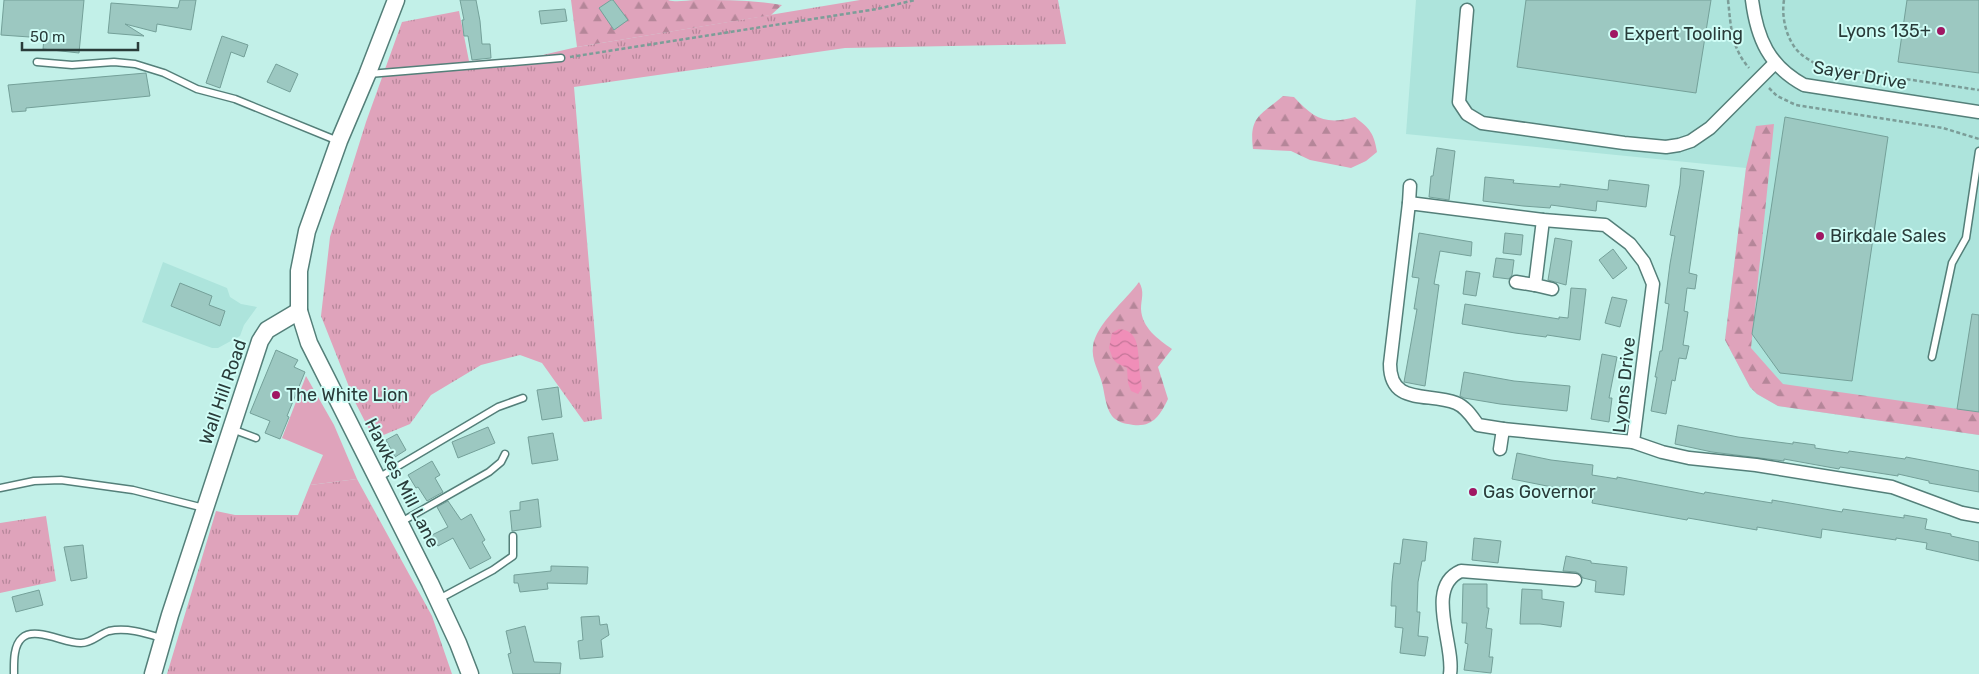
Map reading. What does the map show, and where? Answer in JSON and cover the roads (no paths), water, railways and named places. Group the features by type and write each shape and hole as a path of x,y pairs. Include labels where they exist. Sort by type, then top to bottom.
{"street":[{"path":"299,311 299,271 307,230 339,141 396,0"},
{"name":"Sayer Drive","path":"1752,0 1759,34 1775,63 1790,78 1812,87 1979,112"},
{"path":"1759,34 1762,0"},
{"path":"1466,10 1459,102 1467,114 1482,123 1624,143 1666,147 1679,146 1691,142 1710,128 1775,63"},
{"path":"1410,186 1390,364 1390,376 1396,388 1408,394 1456,403 1466,410 1478,425 1633,442"},
{"name":"Lyons Drive","path":"1409,203 1542,220 1605,225 1630,244 1644,262 1653,284 1640,372 1633,442 1662,452 1689,458 1756,465 1892,487 1962,512 1979,516"},
{"path":"1535,285 1542,220"},
{"path":"1516,282 1552,289"},
{"name":"Wall Hill Road","path":"154,674 205,508 260,341 267,330 299,311"},
{"name":"Hawkes Mill Lane","path":"299,311 309,343 438,600 470,674"},
{"path":"1500,449 1503,429"},
{"path":"1450,674 1450,651 1445,631 1443,599 1445,589 1455,574 1461,571 1575,580"}],"lane":[{"path":"367,74 561,58"},
{"path":"36,62 72,66 114,62 136,64 164,73 197,89 242,102 339,141"},
{"path":"1932,357 1952,263 1966,238 1979,151"},
{"path":"377,478 498,407 522,398"},
{"path":"231,428 256,438"},
{"path":"400,523 489,472 501,462 505,454"},
{"path":"0,488 34,481 60,480 133,490 205,508"},
{"path":"438,600 493,570 513,556 513,536"},
{"path":"14,674 15,649 21,638 29,634 44,635 81,643 90,641 108,631 123,630 135,631 164,639"}],"water":[{"path":"1119,329 1130,333 1136,341 1142,388 1138,394 1131,391 1128,383 1127,368 1113,359 1109,348 1112,333"}],"place":[{"name":"Lyons 135+","path":"1941,31"},
{"name":"Expert Tooling","path":"1614,34"},
{"name":"Birkdale Sales","path":"1820,236"},
{"name":"The White Lion","path":"276,395"},
{"name":"Gas Governor","path":"1473,492"}]}
